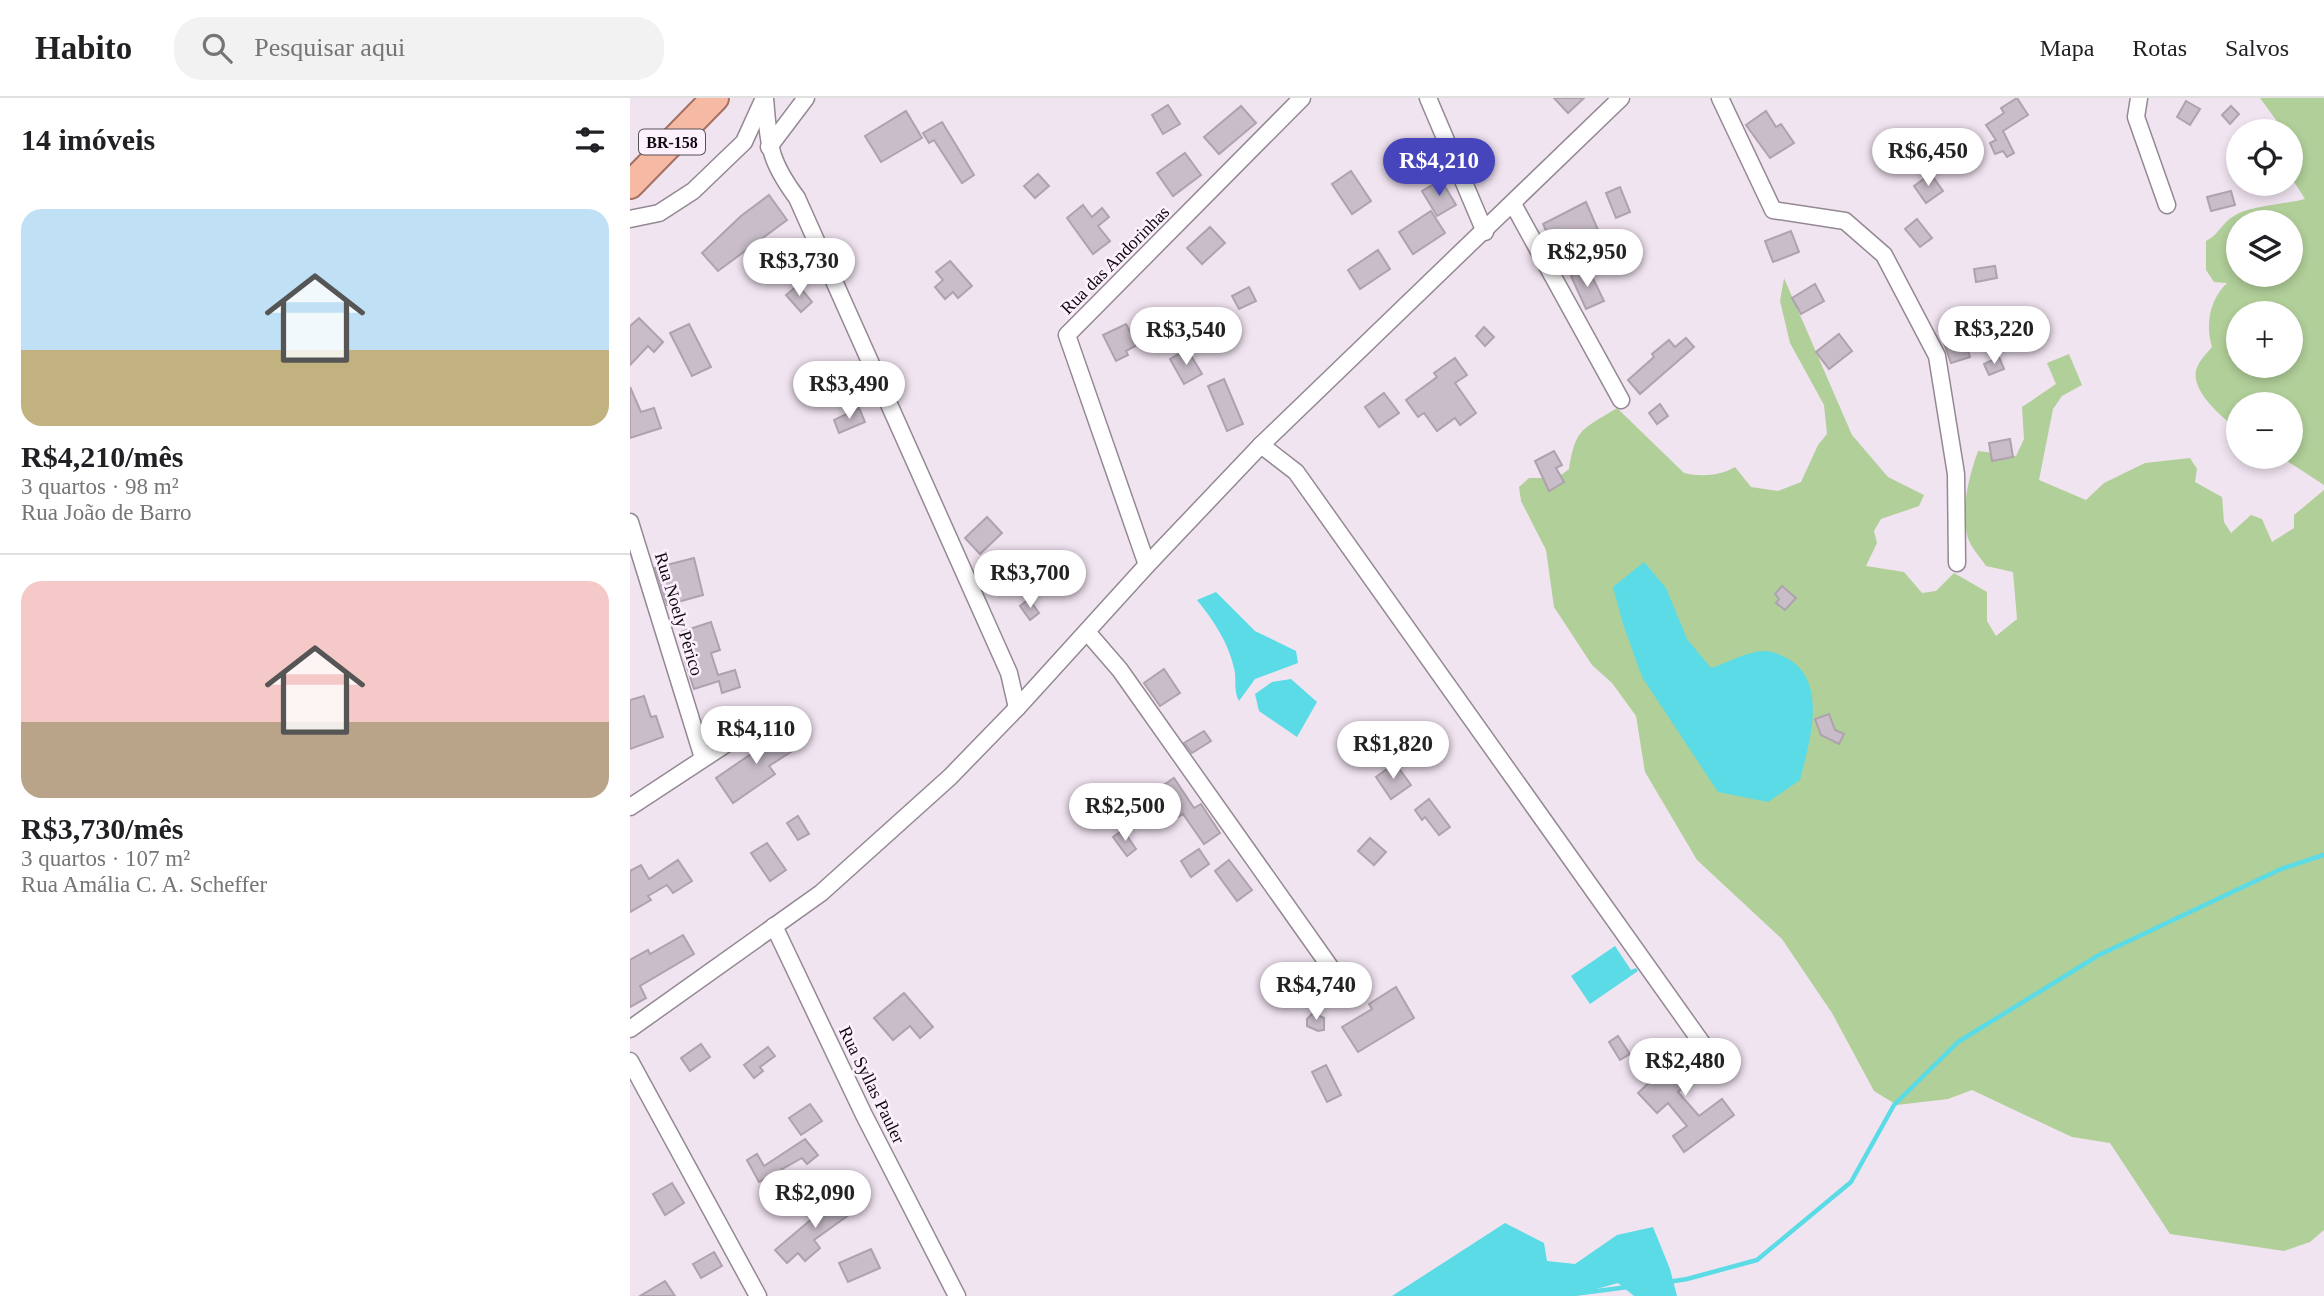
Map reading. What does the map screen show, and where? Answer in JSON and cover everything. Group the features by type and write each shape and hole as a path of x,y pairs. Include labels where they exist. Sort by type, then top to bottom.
{"highway":[{"name":"BR-158","path":"630,185 715,98"}],"street":[{"path":"765,98 769,147 779,174 803,210 1009,673 1017,708"},
{"path":"630,219 659,213 694,191 744,142 765,98"},
{"path":"769,147 806,98"},
{"name":"Rua das Andorinhas","path":"1147,565 1067,335 1302,98"},
{"path":"1428,98 1485,232"},
{"path":"630,1029 821,893 950,777 1088,633 1147,565 1261,445 1621,98"},
{"path":"1720,98 1773,211 1846,221 1884,255 1937,356 1956,474 1956,563"},
{"path":"2139,98 2136,117 2167,205"},
{"path":"1513,204 1621,400"},
{"path":"1261,445 1296,472 1709,1053"},
{"name":"Rua Noely Périco","path":"630,522 703,758"},
{"path":"1088,633 1120,670 1333,971"},
{"path":"630,807 755,725"},
{"name":"Rua Syllas Pauler","path":"774,926 864,1115 957,1296"},
{"path":"630,1061 758,1296"}],"green space":[{"path":"2260,98 2324,98 2324,485 2299,469 2303,469 2303,392 2226,392 2226,420 2203,396 2196,379 2198,365 2212,347 2210,312 2216,297 2226,284 2226,287 2303,287 2303,210 2251,210 2305,199 2303,119 2275,119"},
{"path":"2226,223 2226,283 2214,282 2206,270 2206,241"},
{"path":"1784,278 1852,435 1888,477 1924,495 1919,506 1881,519 1874,531 1877,543 1866,566 1904,572 1922,593 1936,591 1954,573 1987,592 1987,621 1996,636 2017,619 2013,572 1986,566 1970,543 1965,521 1968,484 1978,451 2016,456 2024,439 2022,407 2056,384 2047,363 2069,354 2082,385 2062,396 2053,409 2039,480 2086,500 2104,483 2145,463 2190,458 2197,469 2195,482 2222,497 2224,522 2231,533 2251,515 2262,519 2272,542 2294,528 2294,515 2324,490 2324,1230 2310,1242 2284,1251 2170,1234 2110,1143 2072,1137 1972,1090 1948,1099 1897,1105 1874,1091 1832,1013 1782,939 1697,860 1645,772 1636,716 1612,683 1592,665 1554,607 1546,550 1521,501 1519,487 1529,478 1557,478 1569,469 1582,431 1617,408 1684,473 1710,475 1735,467 1751,487 1778,491 1801,482 1818,445 1827,434 1824,405 1790,343 1780,301"}],"water":[{"path":"1644,562 1666,588 1687,639 1711,668 1750,653 1763,651 1779,654 1801,669 1812,698 1813,715 1808,749 1800,780 1768,802 1718,792 1642,677 1613,587"},
{"path":"1216,592 1255,631 1296,651 1298,663 1255,679 1239,701 1228,649 1215,624 1197,600"},
{"path":"1291,679 1317,702 1297,737 1259,711 1255,694 1272,682"},
{"path":"1615,946 1631,970 1636,968 1638,971 1590,1004 1571,976"},
{"path":"1505,1223 1544,1243 1547,1261 1575,1264 1617,1235 1653,1227 1670,1269 1677,1296 1634,1296 1618,1283 1571,1296 1392,1296"}],"building":[{"path":"1554,98 1584,98 1568,113"},
{"path":"2017,98 2028,115 2003,131 2014,153 2007,157 2003,151 1995,154 1990,143 1996,140 1986,125 2004,113 2001,108"},
{"path":"2186,101 2200,109 2190,125 2177,117"},
{"path":"1168,105 1180,124 1163,134 1152,115"},
{"path":"1241,106 1256,123 1219,154 1204,137"},
{"path":"2231,106 2239,114 2234,119 2226,120 2222,115"},
{"path":"906,111 922,138 881,162 865,136"},
{"path":"1766,111 1776,127 1781,124 1794,143 1770,158 1746,125"},
{"path":"942,122 974,175 962,183 934,140 929,143 923,133"},
{"path":"1185,153 1201,175 1173,196 1157,173"},
{"path":"1351,171 1371,201 1352,214 1332,184"},
{"path":"1038,174 1049,186 1035,198 1024,186"},
{"path":"1931,174 1943,191 1926,203 1914,186"},
{"path":"1441,180 1456,205 1437,216 1422,191"},
{"path":"1620,187 1630,212 1616,218 1606,193"},
{"path":"2226,192 2226,196 2232,196 2235,205 2211,211 2207,197"},
{"path":"769,195 787,220 718,271 702,253 741,216"},
{"path":"1586,202 1598,230 1556,252 1543,224"},
{"path":"1083,205 1092,217 1102,208 1109,217 1098,226 1110,241 1093,254 1067,218"},
{"path":"1431,211 1445,233 1413,254 1399,232"},
{"path":"1917,219 1932,238 1920,247 1905,229"},
{"path":"1210,227 1225,243 1202,264 1187,248"},
{"path":"1791,231 1799,252 1773,262 1765,241"},
{"path":"798,239 806,253 773,270 765,256"},
{"path":"1378,250 1390,269 1360,289 1348,270"},
{"path":"950,261 972,286 958,298 953,292 945,299 935,287 943,280 936,272"},
{"path":"1995,266 1997,278 1976,282 1974,269"},
{"path":"1588,268 1604,301 1586,309 1571,276"},
{"path":"1815,284 1824,301 1801,314 1792,298"},
{"path":"798,285 812,302 801,312 786,295"},
{"path":"1249,287 1256,301 1239,309 1232,296"},
{"path":"639,318 663,342 654,352 648,346 630,365 630,326"},
{"path":"689,324 711,367 692,376 670,333"},
{"path":"1126,324 1137,345 1126,351 1128,355 1116,361 1103,335"},
{"path":"1484,327 1494,337 1485,346 1476,336"},
{"path":"1839,334 1852,351 1829,369 1816,352"},
{"path":"1963,336 1970,357 1951,363 1944,343"},
{"path":"1686,338 1694,347 1640,394 1628,380 1669,340 1675,347"},
{"path":"1187,349 1202,374 1184,384 1170,359"},
{"path":"1999,357 2004,369 1989,375 1984,364"},
{"path":"1455,358 1467,375 1455,383 1476,413 1460,425 1455,418 1437,431 1424,413 1418,417 1406,400 1437,377 1434,373"},
{"path":"1224,379 1243,424 1227,431 1208,386"},
{"path":"630,387 641,412 654,408 661,428 630,438"},
{"path":"1384,393 1399,413 1379,427 1365,407"},
{"path":"1660,404 1668,416 1657,424 1649,413"},
{"path":"859,408 865,422 839,433 834,420"},
{"path":"2010,439 2013,457 1992,461 1989,443"},
{"path":"1554,451 1562,465 1556,468 1564,482 1549,491 1535,461"},
{"path":"987,517 1002,533 980,554 965,538"},
{"path":"694,558 703,595 667,605 655,568"},
{"path":"1782,586 1796,598 1785,610 1776,603 1779,599 1775,594"},
{"path":"1029,599 1039,613 1030,620 1020,606"},
{"path":"711,622 720,650 711,653 718,675 735,670 740,687 722,693 719,681 694,689 685,661 690,660 681,632"},
{"path":"1164,669 1180,693 1160,706 1144,683"},
{"path":"644,696 651,717 656,716 663,737 630,749 630,700"},
{"path":"1829,714 1835,730 1844,734 1839,744 1821,735 1815,719"},
{"path":"783,727 797,748 769,766 775,774 733,803 716,778 770,741 768,737"},
{"path":"1204,731 1211,741 1192,753 1184,743"},
{"path":"1395,763 1411,785 1391,799 1376,777"},
{"path":"1174,778 1194,808 1201,804 1220,833 1204,844 1183,814 1175,819 1155,791"},
{"path":"1429,799 1450,827 1439,835 1425,817 1422,820 1415,810"},
{"path":"798,816 809,834 798,840 787,823"},
{"path":"1123,830 1136,849 1127,856 1113,837"},
{"path":"1370,838 1386,852 1374,865 1358,851"},
{"path":"767,843 786,870 770,881 751,853"},
{"path":"1199,849 1209,864 1191,877 1181,861"},
{"path":"678,860 692,881 673,893 667,885 648,896 651,900 630,912 630,871 641,865 649,879"},
{"path":"1229,860 1252,890 1237,901 1215,871"},
{"path":"683,935 694,954 640,986 646,998 630,1007 630,960 648,950 650,954"},
{"path":"1396,987 1414,1018 1358,1052 1342,1027 1372,1009 1369,1004"},
{"path":"904,993 933,1027 920,1038 910,1026 893,1040 874,1018"},
{"path":"1313,1013 1324,1018 1324,1030 1318,1031 1307,1026 1307,1019"},
{"path":"1618,1036 1630,1054 1620,1060 1609,1042"},
{"path":"701,1044 710,1057 690,1071 681,1058"},
{"path":"1690,1044 1701,1060 1714,1070 1701,1082 1695,1076 1678,1092 1699,1116 1722,1099 1734,1115 1684,1152 1673,1136 1687,1126 1668,1103 1657,1113 1638,1093"},
{"path":"768,1047 775,1056 760,1067 763,1071 754,1078 744,1065"},
{"path":"1326,1065 1341,1095 1327,1102 1312,1072"},
{"path":"810,1104 822,1121 801,1135 789,1118"},
{"path":"805,1139 818,1155 807,1164 802,1158 759,1182 747,1160 757,1154 764,1166"},
{"path":"672,1183 684,1203 665,1215 653,1194"},
{"path":"841,1194 853,1212 814,1240 820,1248 805,1261 798,1253 787,1263 775,1250 814,1217 812,1214"},
{"path":"871,1249 880,1268 848,1282 839,1263"},
{"path":"714,1252 722,1266 701,1278 693,1264"},
{"path":"665,1281 675,1296 640,1296"}],"waterway":[{"path":"1668,1282 1757,1260 1851,1182 1894,1105 1958,1042 2099,955 2281,869 2324,855"},
{"path":"1574,1294 1628,1287"}]}
